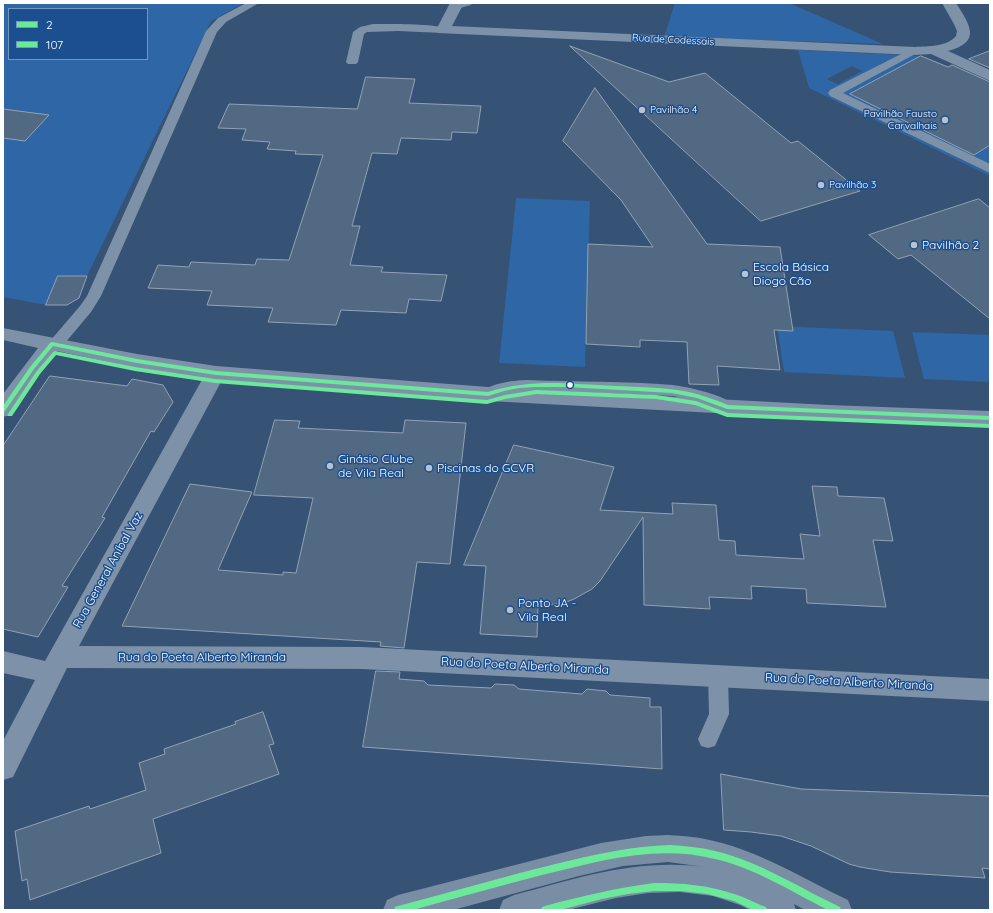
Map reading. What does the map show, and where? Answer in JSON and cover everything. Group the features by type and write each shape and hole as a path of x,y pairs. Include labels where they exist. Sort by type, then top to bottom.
{"main road":[{"path":"398,910 612,854 654,848 695,851 733,861 767,875 837,910"},
{"path":"514,910 628,881 660,877 701,879 724,884 748,893 781,910"}],"street":[{"name":"Rua de Codessais","path":"443,30 913,51 933,50 956,44 961,41 964,34 963,28 949,3"},
{"path":"443,30 460,4"},
{"path":"933,50 990,76"},
{"path":"3,334 137,361 216,372 488,394 727,407 990,418"},
{"path":"3,410 35,363 53,345"},
{"name":"Rua General Aníbal Vaz","path":"3,768 56,665 216,372"},
{"name":"Rua do Poeta Alberto Miranda","path":"3,662 56,665 362,658 990,690"}],"lane":[{"path":"53,345 86,309 94,296 212,31 228,16 254,3"},
{"path":"352,62 359,32 364,28 379,27 443,30"},
{"path":"913,51 834,94 990,169"},
{"path":"708,739 716,724 719,714 718,675"}],"shaded area":[{"path":"3,3 244,3 211,21 87,276 79,298 67,305 46,305 3,297"},
{"path":"675,3 789,3 883,44 664,37"},
{"path":"798,50 922,56 990,85 990,176 809,88","holes":["852,66 862,71 838,84 827,79"]},
{"path":"516,198 590,201 585,367 499,363"},
{"path":"777,326 893,331 905,378 784,372"},
{"path":"912,332 990,335 990,382 924,379"}],"building":[{"path":"570,46 669,82 705,73 791,143 798,141 860,191 761,221"},
{"path":"990,51 990,68 969,59"},
{"name":"Pavilhão Fausto Carvalhais","path":"921,56 948,67 952,65 990,82 990,145 974,155 850,94"},
{"path":"366,77 415,79 409,103 481,106 477,133 452,132 451,140 401,138 397,154 372,153 352,226 360,226 350,265 383,267 381,272 447,275 441,301 409,299 406,313 341,310 336,325 268,322 273,308 207,305 212,291 148,288 158,265 189,267 191,262 255,265 257,259 289,260 323,155 295,154 296,151 267,149 270,142 242,140 246,129 218,128 229,104 357,109"},
{"path":"595,88 707,244 780,247 793,331 774,330 780,370 717,366 719,385 689,384 687,342 640,340 640,347 586,344 588,244 653,247 621,200 563,141"},
{"path":"3,109 49,115 25,141 3,138"},
{"name":"Pavilhão 2","path":"979,199 990,208 990,319 911,255 898,259 869,235"},
{"path":"58,276 87,276 79,298 67,305 46,305"},
{"path":"50,376 127,386 132,379 163,385 173,402 154,432 151,431 102,517 105,518 62,586 68,587 38,637 3,629 3,446"},
{"path":"275,420 300,421 298,428 403,433 405,420 466,423 450,564 417,562 404,648 380,646 381,642 122,626 190,484 252,492 218,570 283,575 283,572 296,573 313,498 254,495"},
{"path":"514,445 614,467 600,510 673,514 672,503 716,505 719,540 735,541 736,555 804,559 800,534 820,536 812,486 837,487 838,496 884,498 893,541 873,540 886,607 807,603 806,589 751,586 752,599 709,597 710,609 644,605 643,517 600,581 592,589 564,603 538,606 537,637 480,634 486,566 464,565"},
{"path":"376,671 400,672 399,679 424,681 428,685 491,688 495,684 514,685 519,689 582,694 587,689 606,691 610,695 650,698 650,707 661,707 662,769 363,747"},
{"path":"263,712 274,744 269,745 279,774 153,819 161,853 30,900 27,879 22,881 15,831 89,806 90,809 146,790 139,763 165,754 164,749 236,724 235,722"},
{"path":"721,774 801,789 990,796 990,869 982,868 985,878 890,872 849,864 811,846 781,836 724,830"}],"transit line":[{"name":"2","path":"3,410 32,368 52,344 137,361 216,373 488,394 519,386 551,384 658,390 698,396 727,407 990,418"},
{"name":"107","path":"10,415 38,373 55,353 135,369 215,381 487,402 505,397 536,392 656,397 696,403 727,415 990,426"},
{"name":"2","path":"398,910 577,862 623,852 670,849 693,850 732,860 763,873 837,910"},
{"name":"107","path":"545,910 628,890 654,887 680,887 707,890 734,898 763,910"}],"place":[{"name":"Pavilhão 4","path":"642,110"},
{"name":"Pavilhão Fausto Carvalhais","path":"945,120"},
{"name":"Pavilhão 3","path":"821,185"},
{"name":"Pavilhão 2","path":"914,245"},
{"name":"Escola Básica Diogo Cão","path":"745,274"},
{"name":"Ginásio Clube de Vila Real","path":"330,466"},
{"name":"Piscinas do GCVR","path":"429,468"},
{"name":"Ponto JA - Vila Real","path":"510,610"}]}
